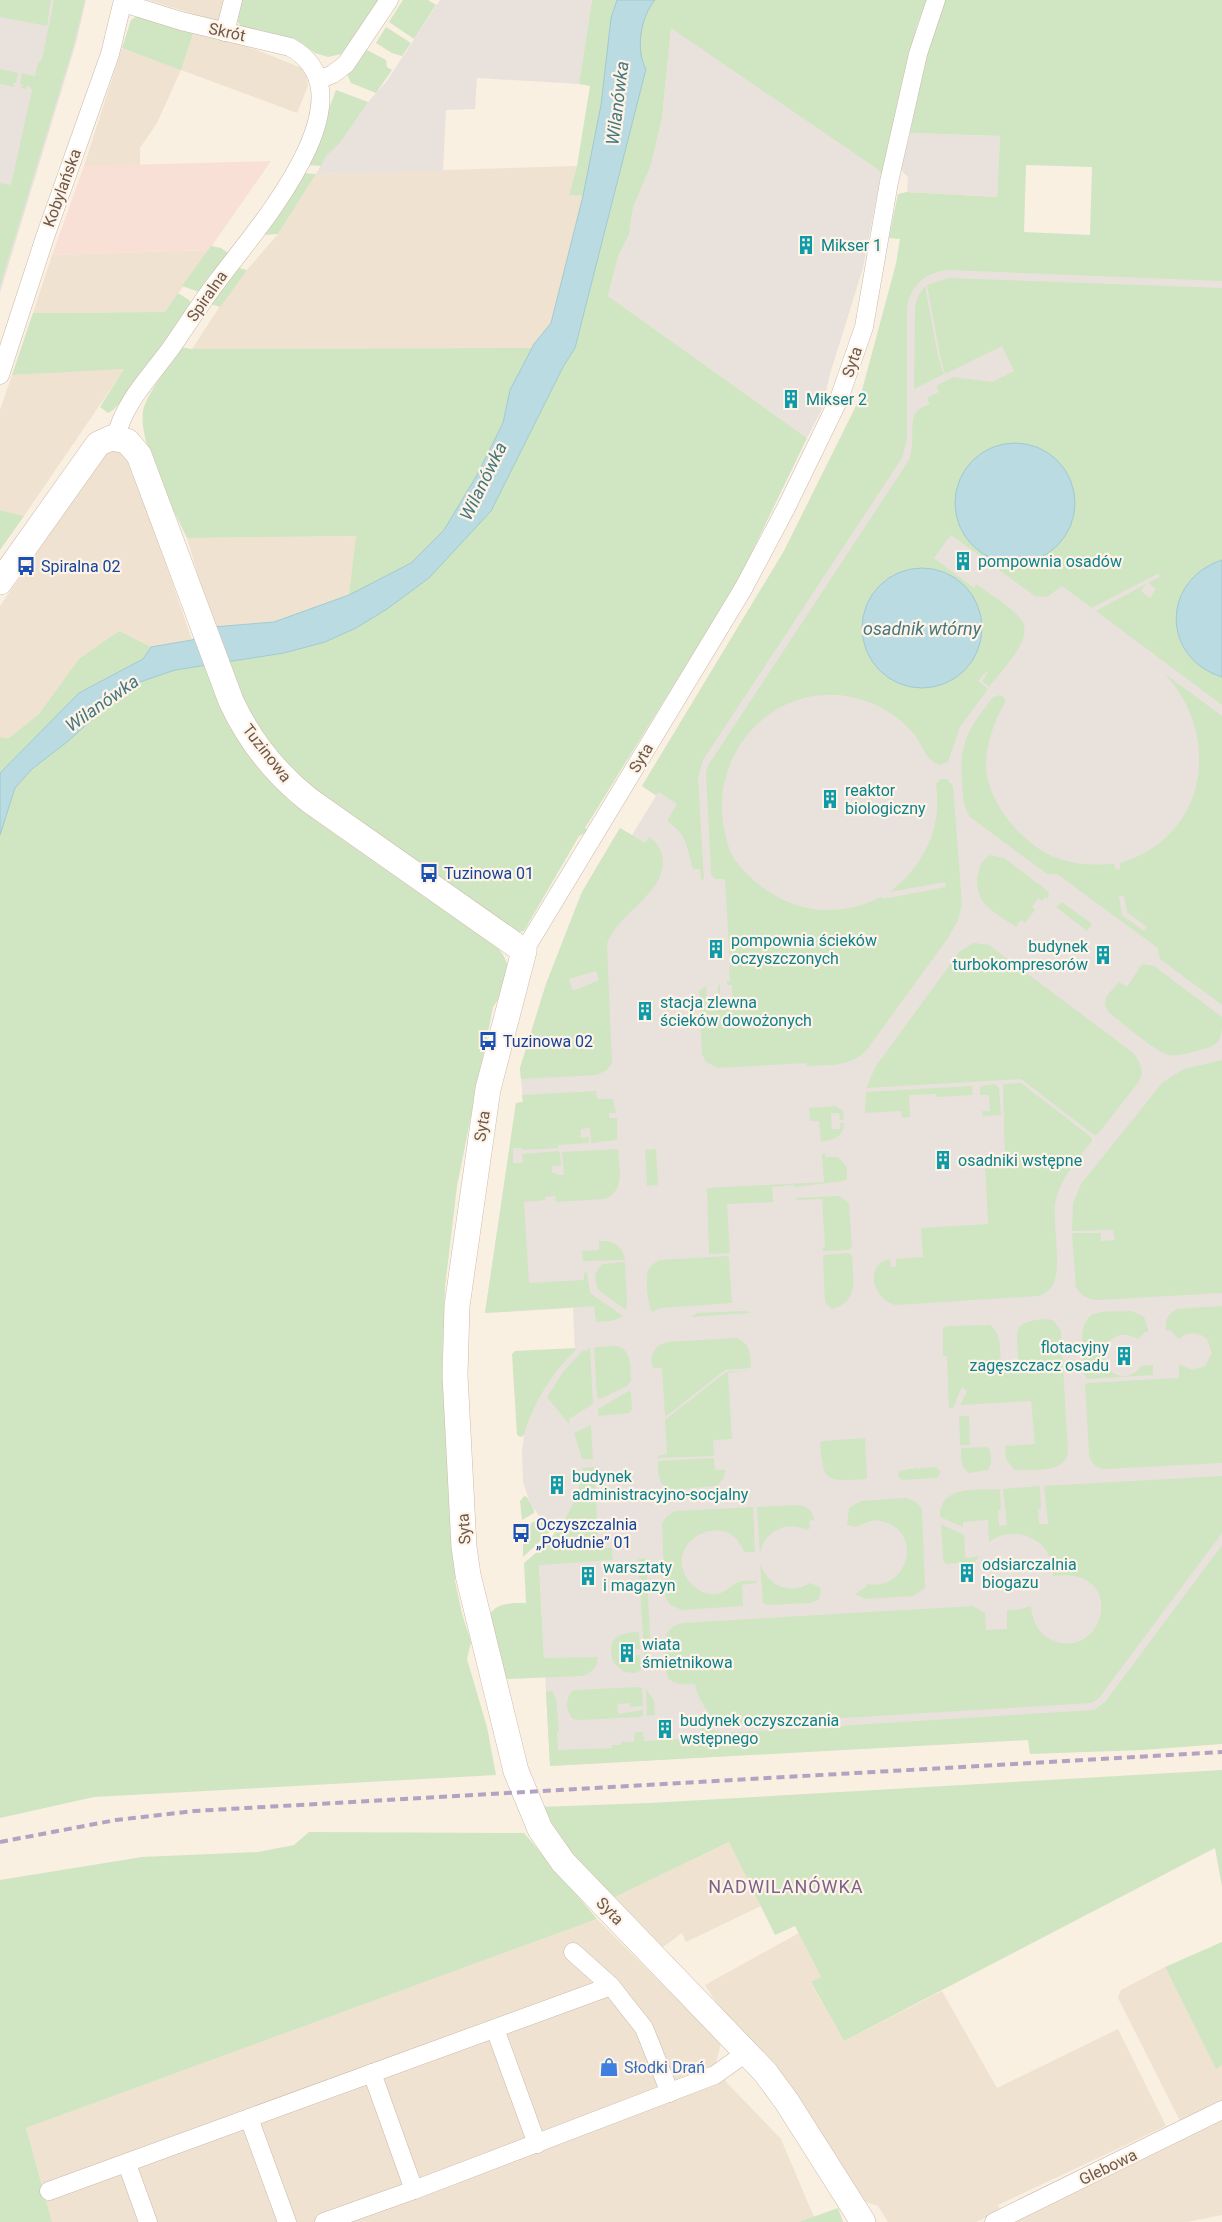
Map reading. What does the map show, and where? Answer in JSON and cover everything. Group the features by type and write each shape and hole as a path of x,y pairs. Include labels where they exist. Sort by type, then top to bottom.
{"street":[{"path":"224,32 233,0"},
{"path":"318,80 333,74 346,64 389,0"},
{"name":"Syta","path":"863,2222 787,2102 747,2052 563,1862 540,1829 516,1771 468,1576 464,1547 455,1375 457,1306 488,1089 524,951 743,589 786,508 839,398 864,327 889,182 918,54 936,0"},
{"name":"Skrót","path":"123,2 181,22 290,46 310,63 318,80"},
{"name":"Kobylańska","path":"0,375 45,237 110,54 123,2"},
{"name":"Spiralna","path":"116,437 121,417 132,400 170,350 202,301 274,205 299,167 315,128 320,100 318,80"},
{"path":"0,582 93,449 104,440 116,437"},
{"name":"Tuzinowa","path":"116,437 127,441 139,455 231,701 246,730 267,759 299,791 524,951"},
{"path":"573,1952 611,1986 644,2028 670,2093"},
{"path":"50,2191 611,1986"},
{"path":"495,2029 537,2144"},
{"path":"324,2222 537,2144 715,2075 747,2052"},
{"path":"372,2073 414,2190"},
{"name":"Glebowa","path":"994,2222 1222,2110"},
{"path":"249,2118 287,2222"},
{"path":"127,2164 148,2222"}],"shaded area":[{"path":"0,0 86,0 76,43 0,293"},
{"path":"148,0 224,0 219,22"},
{"path":"440,0 592,0 579,84 477,78 475,109 446,110 443,171 316,174 327,155 340,143 368,102 386,82"},
{"path":"671,27 877,169 881,174 863,268 830,374 822,409 807,438 608,296 618,257 629,235 633,208 651,165 662,118"},
{"path":"194,31 249,47 302,68 307,77 308,86 297,113 181,70 157,123 140,148 140,166 84,166 122,48 181,69"},
{"path":"910,133 1000,136 997,197 907,192 908,177 901,170"},
{"path":"271,161 209,250 52,255 84,166"},
{"path":"577,166 569,195 583,196 573,240 551,323 532,348 192,349 233,286 278,234 316,174"},
{"path":"209,250 165,312 33,313 52,255"},
{"path":"896,264 1222,276 1222,1554 1143,1733 550,1766 539,1564 613,1560 612,1548 599,1549 582,1468 578,1494 566,1519 555,1533 541,1519 530,1503 523,1482 522,1452 524,1435 533,1409 558,1368 575,1351 573,1308 485,1313 516,1103 523,1102 520,1068 546,984 582,892 620,828 632,835 656,796 642,786 784,551 860,398"},
{"path":"125,368 24,516 0,510 0,410 12,375"},
{"path":"114,450 124,452 130,460 192,640 151,647 118,631 54,695 39,714 9,738 0,737 0,606 104,454"},
{"path":"357,536 349,595 274,622 213,627 187,538"},
{"path":"729,1842 761,1906 686,1942 682,1933 663,1947 615,1897"},
{"path":"597,1919 721,2043 716,2063 727,2083 781,2139 814,2217 799,2222 52,2222 26,2128"},
{"path":"799,1933 821,1977 811,1983 844,2041 942,1991 997,2088 1118,2029 1166,2126 998,2205 1000,2211 976,2222 888,2222 878,2206 863,2201 829,2145 780,2073 719,2007 705,1985"},
{"path":"1165,1967 1216,2068 1222,2065 1222,2102 1181,2123 1118,1998 1121,1990"},
{"path":"1222,2116 1222,2215 1187,2222 1004,2222"}],"green space":[{"path":"0,0 51,0 47,26 0,17"},
{"path":"54,0 85,0 74,44 0,286 0,183 11,185 32,90 29,86 26,89 19,87 23,85 20,84 22,73 35,76 38,63 42,59"},
{"path":"239,0 382,0 341,54 328,57 315,53 291,39 241,26 236,20"},
{"path":"403,0 428,0 436,5 414,39 389,22"},
{"path":"592,0 634,0 602,101 605,179 583,196 569,195 577,166 590,86 579,84"},
{"path":"642,0 927,0 917,25 884,171 881,174 877,169 671,28 662,118 651,165 633,208 629,235 618,257 608,296 807,438 737,583 585,828 589,831 579,836 524,931 514,933 314,792 261,741 224,662 284,653 325,642 356,628 387,609 429,578 575,348 610,211"},
{"path":"945,0 1222,0 1222,281 949,270 934,273 917,285 912,292 907,307 907,439 902,458 703,760 698,777 704,879 701,880 700,869 693,869 682,836 667,821 677,804 659,792 656,795 642,786 784,551 860,398 896,264 900,239 889,238 898,194 907,192 997,197 1000,136 910,133 928,45","holes":["1026,165 1092,167 1090,235 1024,232"]},
{"path":"137,16 194,31 181,70 122,48 131,20"},
{"path":"386,27 411,43 402,56 392,53 376,43"},
{"path":"365,49 386,60 387,67 392,70 376,93 351,83 347,74"},
{"path":"0,69 18,73 16,83 13,83 15,87 0,84"},
{"path":"336,90 368,102 340,143 327,155 321,166 308,165"},
{"path":"304,173 316,174 278,234 264,235"},
{"path":"211,246 221,248 228,253 227,257 199,292 182,286"},
{"path":"236,267 247,270 220,307 211,304"},
{"path":"948,278 1222,288 1222,705 1096,611 1146,584 1141,591 1150,598 1156,589 1148,583 1160,577 1159,573 1092,608 1062,586 1047,597 1035,596 951,535 934,558 974,588 976,584 1007,606 1022,621 1024,628 1020,646 989,687 982,681 988,673 986,672 978,681 988,689 960,727 948,762 939,765 931,760 914,734 907,727 891,714 874,704 846,696 819,695 795,701 772,712 753,728 738,748 728,770 722,795 726,839 732,855 749,876 770,892 786,901 810,908 834,910 858,906 881,897 883,899 946,887 945,882 890,892 913,870 922,857 933,831 936,816 936,784 941,779 947,779 953,786 962,904 958,920 948,938 866,1051 860,1056 846,1063 831,1065 807,1066 806,1063 718,1068 706,1062 702,1054 699,991 706,986 707,1001 718,1001 718,985 720,985 720,999 732,998 732,985 727,985 727,981 730,981 730,966 725,879 715,879 711,874 706,772 709,764 909,460 912,447 914,416 918,410 930,404 927,398 939,392 936,386 953,377 993,382 1014,371 1002,346 945,374 927,285"},
{"path":"925,286 938,356 944,374 914,389 915,307 918,296"},
{"path":"178,293 192,304 138,382 130,388 117,406 108,413 100,407 124,369 12,375 33,313 165,312"},
{"path":"180,347 192,349 532,348 510,390 503,423 477,475 444,530 411,563 349,595 356,536 187,538 149,452 144,433 143,417 145,404"},
{"path":"0,510 24,516 0,550"},
{"path":"119,631 151,647 143,659 79,693 0,773 0,737 9,738 39,714 79,659"},
{"path":"204,665 231,729 258,767 275,785 313,819 498,948 507,964 508,978 506,985 493,1007 457,1186 445,1287 442,1372 458,1554 455,1581 462,1614 471,1642 467,1659 487,1727 496,1775 94,1797 0,1818 0,835 15,788 32,769 67,742 114,700 137,683 175,670"},
{"path":"1165,674 1222,716 1222,1005 1160,959 1158,948 1057,874 1047,874 970,817 963,797 961,769 967,737 977,718 993,697 1000,695 1005,699 1005,703 991,733 986,765 988,779 1000,808 1020,833 1044,852 1071,862 1114,864 1116,870 1120,869 1120,863 1150,850 1172,831 1188,808 1197,782 1199,754 1194,726 1183,699","holes":["1119,896 1124,896 1127,912 1147,927 1144,931 1122,915"]},
{"path":"620,828 645,843 649,837 659,848 663,866 659,878 643,900 621,921 607,944 612,1063 607,1070 597,1075 521,1079 520,1068 546,984 582,892","holes":["596,971 599,980 573,991 569,979"]},
{"path":"990,855 1004,858 1049,892 1048,899 1045,897 1042,901 1038,898 1032,907 1035,910 1025,923 1021,920 1016,927 988,907 981,898 977,878 981,864"},
{"path":"1062,902 1092,924 1087,931 1056,907"},
{"path":"974,943 989,945 1132,1052 1137,1059 1141,1069 1140,1080 1098,1134 1094,1135 1021,1079 866,1088 876,1066 960,951"},
{"path":"1142,964 1154,966 1222,1017 1222,1031 1217,1043 1213,1046 1185,1054 1169,1055 1147,1043 1108,1012 1105,1005 1106,997 1119,982 1127,987"},
{"path":"1222,1060 1222,1293 1090,1299 1080,1293 1076,1287 1072,1233 1101,1233 1101,1241 1115,1240 1113,1230 1072,1231 1073,1203 1081,1184 1163,1082 1184,1069"},
{"path":"1021,1083 1091,1137 1092,1141 1066,1175 1056,1199 1057,1270 1054,1282 1048,1291 1038,1296 896,1305 888,1302 877,1290 874,1282 876,1268 882,1262 890,1259 891,1267 896,1267 896,1259 923,1257 921,1228 988,1224 985,1162 1005,1161 1003,1086 1005,1084"},
{"path":"995,1084 999,1088 1001,1115 983,1116 982,1111 990,1111 989,1095 980,1095 980,1086"},
{"path":"972,1086 973,1095 936,1097 936,1094 909,1095 910,1117 902,1118 901,1111 865,1113 866,1092"},
{"path":"596,1091 597,1099 613,1099 616,1113 609,1113 609,1118 617,1118 617,1140 591,1143 590,1128 581,1129 581,1138 589,1137 589,1143 558,1145 558,1148 522,1150 522,1148 513,1148 513,1163 523,1163 522,1154 558,1151 560,1152 561,1166 552,1166 552,1173 564,1175 562,1152 618,1149 619,1184 612,1195 605,1199 556,1202 555,1196 545,1197 545,1200 524,1202 529,1283 584,1280 584,1273 587,1272 590,1293 623,1316 612,1321 596,1322 594,1306 485,1313 516,1103 523,1102 522,1095"},
{"path":"835,1106 843,1111 844,1119 840,1120 839,1113 831,1113 832,1129 840,1129 840,1123 844,1123 844,1128 840,1135 834,1139 821,1141 819,1121 810,1121 809,1108"},
{"path":"656,1149 658,1185 647,1186 645,1150"},
{"path":"825,1153 825,1157 838,1157 847,1167 847,1179 844,1181 795,1187 794,1185 772,1187 773,1202 727,1204 730,1253 709,1254 707,1188 824,1182 822,1154"},
{"path":"839,1196 849,1203 852,1247 849,1250 824,1251 822,1249 825,1247 822,1199 796,1200 795,1198"},
{"path":"599,1241 609,1241 616,1244 620,1247 625,1260 583,1261 582,1251 599,1250"},
{"path":"849,1253 852,1256 853,1272 851,1295 841,1305 832,1309 825,1302 823,1258 824,1255"},
{"path":"728,1256 732,1303 660,1308 652,1312 648,1298 647,1280 648,1271 653,1264 660,1260"},
{"path":"625,1262 626,1310 597,1289 595,1274 602,1264"},
{"path":"1222,1306 1222,1463 1105,1469 1097,1466 1091,1460 1089,1454 1085,1385 1087,1383 1179,1378 1179,1364 1192,1370 1205,1366 1212,1353 1207,1339 1193,1333 1179,1339 1170,1330 1166,1331 1166,1321 1171,1313 1177,1309"},
{"path":"745,1311 751,1313 691,1317 697,1313"},
{"path":"1132,1311 1144,1317 1149,1332 1145,1332 1138,1339 1128,1335 1119,1335 1111,1340 1104,1349 1105,1365 1113,1373 1128,1376 1137,1371 1141,1366 1153,1365 1153,1375 1087,1379 1082,1350 1085,1323 1090,1316 1097,1313"},
{"path":"1048,1319 1054,1321 1061,1331 1068,1453 1060,1465 1053,1468 1014,1470 1006,1459 1005,1446 1035,1444 1031,1401 960,1405 967,1391 962,1387 953,1408 949,1408 947,1356 943,1356 943,1328 947,1326 990,1325 997,1333 1001,1365 1018,1364 1018,1330 1026,1322"},
{"path":"737,1338 742,1340 747,1347 750,1354 751,1368 725,1370 665,1417 662,1368 654,1368 651,1362 657,1347 668,1342"},
{"path":"618,1346 623,1349 628,1357 631,1381 627,1386 600,1399 597,1397 594,1349 596,1347"},
{"path":"575,1348 575,1351 551,1379 538,1400 524,1435 521,1437 517,1435 512,1354 515,1351"},
{"path":"590,1348 593,1404 569,1419 569,1424 547,1397 563,1372 582,1351 588,1350"},
{"path":"751,1370 728,1373 732,1439 713,1440 714,1456 657,1458 660,1455 667,1454 665,1420 726,1372"},
{"path":"629,1391 631,1392 632,1409 629,1413 598,1416 598,1409"},
{"path":"959,1416 969,1416 970,1445 960,1445"},
{"path":"591,1425 593,1459 582,1459 574,1433"},
{"path":"865,1438 867,1479 836,1480 826,1473 821,1457 820,1443 823,1441"},
{"path":"987,1447 990,1450 991,1464 988,1470 969,1473 963,1465 961,1448"},
{"path":"714,1458 715,1470 725,1470 724,1478 717,1486 673,1490 664,1486 660,1479 658,1461"},
{"path":"594,1467 599,1548 612,1548 613,1560 539,1565 544,1658 598,1657 596,1667 582,1676 508,1679 503,1675 490,1614 501,1605 526,1603 524,1563 546,1543 564,1521 576,1496 582,1468"},
{"path":"936,1467 940,1471 939,1476 936,1478 902,1480 898,1476 899,1471"},
{"path":"1222,1476 1222,1533 1099,1698 1092,1703 725,1725 710,1714 696,1690 695,1684 675,1683 667,1676 665,1642 667,1633 674,1626 683,1623 973,1606 985,1613 986,1630 1007,1629 1007,1610 1017,1610 1031,1606 1039,1630 1052,1640 1070,1643 1085,1638 1096,1627 1101,1612 1100,1597 1092,1585 1077,1577 1053,1576 1052,1564 1048,1553 1032,1538 1011,1534 1000,1536 989,1542 988,1520 963,1522 963,1527 940,1517 942,1506 946,1499 961,1491 1000,1489 1001,1510 998,1510 999,1526 1007,1525 1003,1489 1040,1486 1041,1509 1038,1509 1039,1524 1048,1524 1044,1486"},
{"path":"524,1496 527,1497 534,1513 522,1520 520,1501"},
{"path":"906,1498 916,1502 922,1509 925,1588 913,1596 866,1599 855,1594 866,1587 867,1584 881,1584 893,1579 901,1571 906,1560 907,1549 904,1537 896,1528 884,1522 870,1521 857,1527 847,1525 849,1508 861,1501"},
{"path":"800,1505 808,1509 813,1515 814,1520 809,1521 810,1528 807,1530 799,1527 784,1527 772,1533 766,1538 760,1553 757,1507"},
{"path":"753,1507 755,1552 744,1552 736,1538 725,1532 712,1531 700,1534 690,1542 683,1553 682,1566 688,1580 704,1592 710,1594 719,1593 726,1591 738,1582 757,1581 757,1583 742,1585 743,1606 681,1610 669,1604 665,1595 662,1524 666,1517 675,1511"},
{"path":"541,1519 551,1531 523,1557 523,1529"},
{"path":"941,1524 964,1535 965,1557 979,1556 975,1562 946,1564 943,1559"},
{"path":"1222,1545 1222,1744 1143,1750 1030,1754 1028,1740 550,1766 546,1692 552,1691 556,1698 559,1731 557,1732 558,1750 612,1748 612,1745 621,1745 621,1742 634,1742 635,1732 643,1732 644,1741 701,1738 700,1719 713,1730 724,1733 1094,1710 1105,1702"},
{"path":"646,1558 651,1653 645,1667 638,1559"},
{"path":"760,1562 767,1577 779,1586 794,1588 810,1583 821,1588 819,1599 811,1603 767,1605 763,1603"},
{"path":"639,1632 640,1649 633,1649 632,1646 620,1647 621,1660 633,1659 633,1656 640,1655 641,1670 635,1673 624,1672 613,1662 611,1647 616,1638 625,1634"},
{"path":"642,1688 643,1706 630,1707 630,1703 617,1704 618,1714 643,1710 643,1716 581,1720 573,1719 568,1712 567,1701 573,1690"},
{"path":"646,1689 654,1701 655,1715 647,1716"},
{"path":"1222,1770 1222,1887 1215,1848 844,2041 811,1982 821,1977 795,1926 775,1935 729,1842 615,1897 609,1898 557,1837 540,1807 649,1803"},
{"path":"309,1832 524,1833 597,1919 26,2128 52,2222 0,2222 0,1880 142,1857 258,1852 294,1845"},
{"path":"1222,1942 1222,2065 1216,2069 1165,1967"},
{"path":"838,2208 843,2222 799,2222"}],"water":[{"name":"Wilanówka","path":"617,0 655,0 646,15 641,33 641,52 646,69 575,348 563,367 491,511 429,578 387,609 356,628 325,642 284,653 175,670 137,683 32,769 15,788 0,835 0,773 79,693 143,659 151,647 192,640 213,627 274,622 349,595 411,563 444,530 477,475 503,423 510,390 534,344 551,323 583,196 601,105 611,18"},
{"path":"1015,443 1038,447 1058,460 1071,480 1075,503 1071,526 1058,546 1038,559 1015,563 992,559 972,546 959,526 955,503 959,480 972,460 992,447"},
{"path":"1222,560 1222,677 1202,667 1188,654 1179,637 1176,619 1179,601 1188,584 1202,570"},
{"name":"osadnik wtórny","path":"922,568 945,572 965,585 978,605 982,628 978,651 965,671 945,684 922,688 899,684 879,671 866,651 862,628 866,605 879,585 899,572"}],"railway":[{"path":"0,1842 116,1820 194,1811 1222,1752"}],"place":[{"name":"Mikser 1","path":"806,245"},
{"name":"Mikser 2","path":"791,399"},
{"name":"pompownia osadów","path":"963,561"},
{"name":"Spiralna 02","path":"26,566"},
{"name":"reaktor biologiczny","path":"830,799"},
{"name":"Tuzinowa 01","path":"429,873"},
{"name":"pompownia ścieków oczyszczonych","path":"716,949"},
{"name":"budynek turbokompresorów","path":"1103,955"},
{"name":"stacja zlewna ścieków dowożonych","path":"645,1011"},
{"name":"Tuzinowa 02","path":"488,1041"},
{"name":"osadniki wstępne","path":"943,1160"},
{"name":"flotacyjny zagęszczacz osadu","path":"1124,1356"},
{"name":"budynek administracyjno-socjalny","path":"557,1485"},
{"name":"Oczyszczalnia „Południe” 01","path":"521,1533"},
{"name":"odsiarczalnia biogazu","path":"967,1573"},
{"name":"warsztaty i magazyn","path":"588,1576"},
{"name":"wiata śmietnikowa","path":"627,1653"},
{"name":"budynek oczyszczania wstępnego","path":"665,1729"},
{"name":"Słodki Drań","path":"609,2067"}],"district":[{"name":"NADWILANÓWKA","path":"786,1886"}]}
